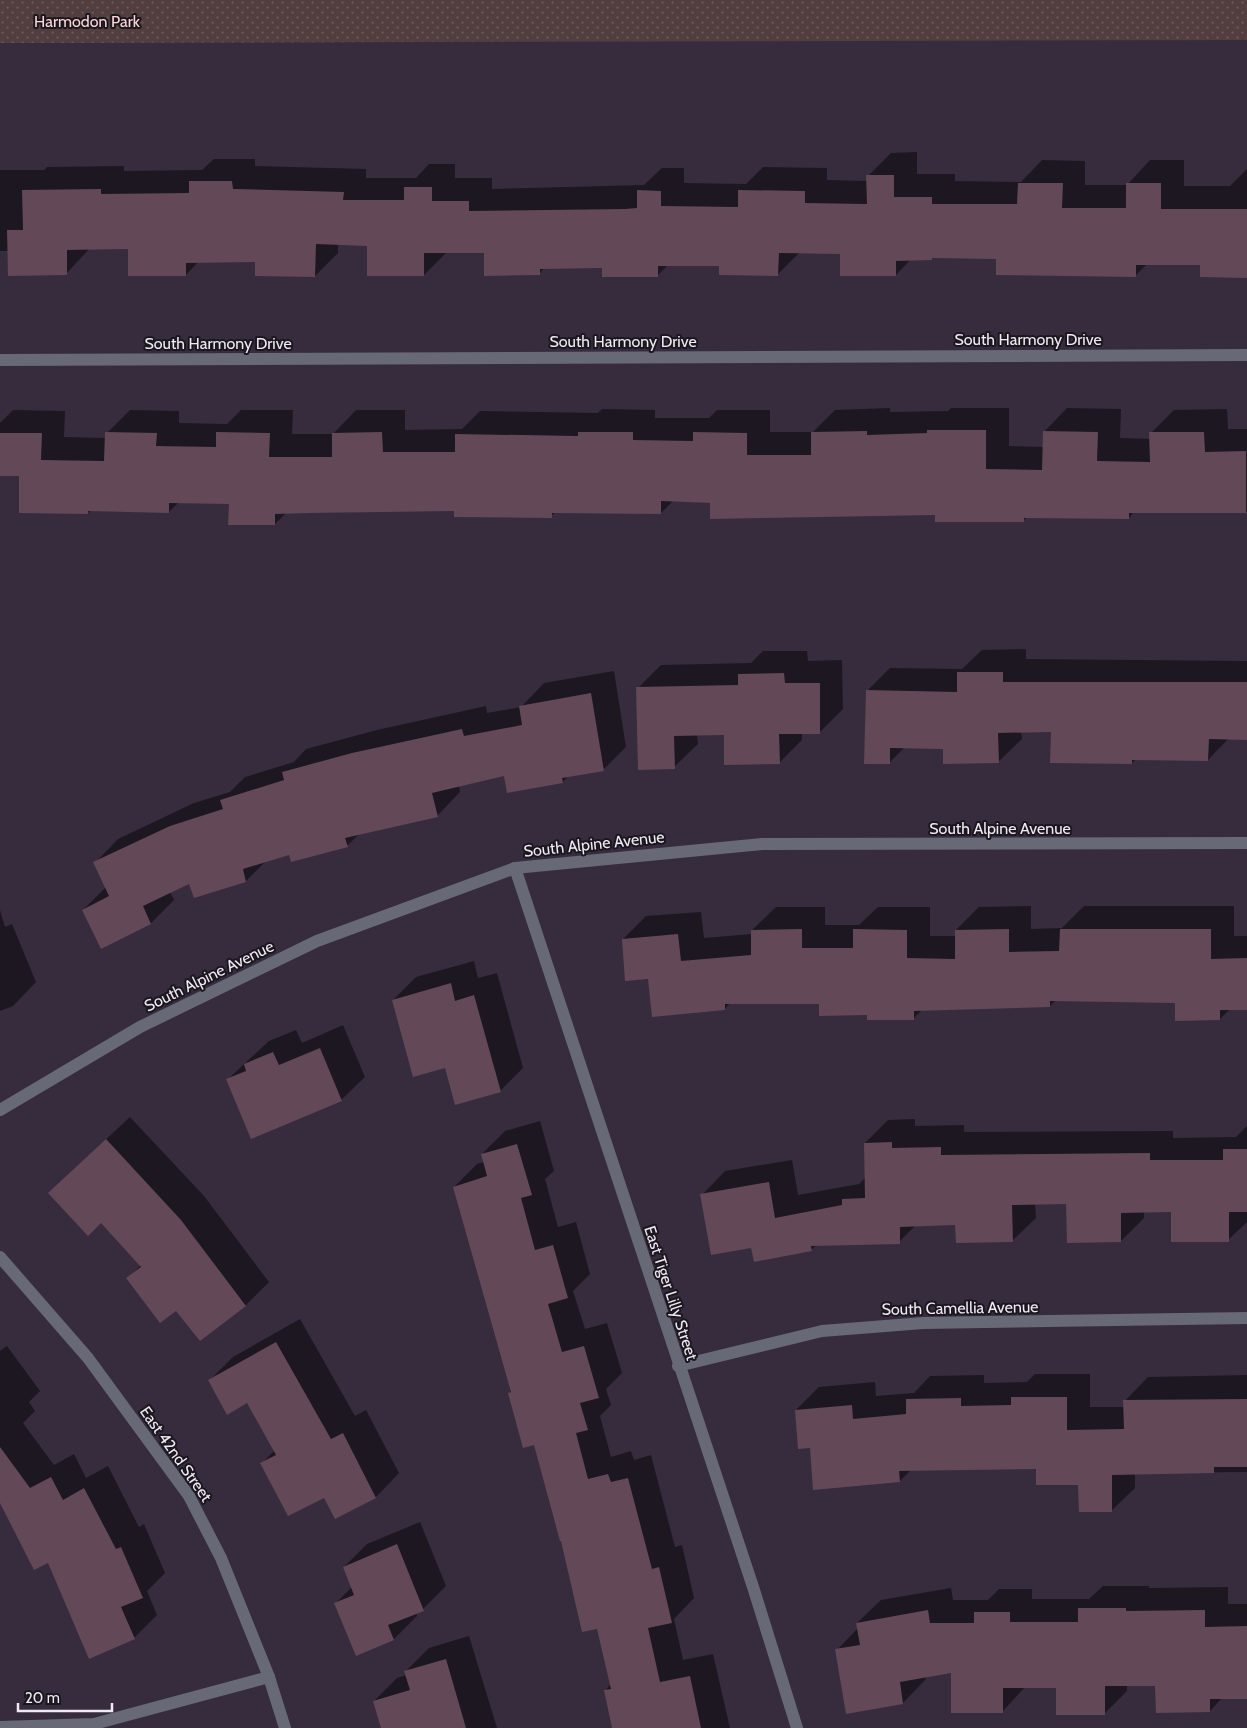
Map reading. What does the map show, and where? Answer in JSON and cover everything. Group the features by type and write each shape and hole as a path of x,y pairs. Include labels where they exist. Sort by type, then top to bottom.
{"street":[{"name":"South Harmony Drive","path":"0,360 1247,355"},
{"name":"South Alpine Avenue","path":"0,1110 140,1028 317,941 515,868 762,844 1247,843"},
{"name":"East Tiger Lilly Street","path":"515,868 678,1366 754,1590 797,1728"},
{"name":"East 42nd Street","path":"0,1257 88,1358 189,1496 221,1558 269,1677 285,1728"},
{"name":"South Camellia Avenue","path":"678,1366 822,1330 923,1323 1247,1318"},
{"path":"0,1727 94,1724 142,1713 269,1677"}],"green space":[{"name":"Harmodon Park","path":"0,0 1247,0 1247,40 0,43"}],"building":[{"path":"866,175 894,175 894,197 932,197 932,204 1017,204 1018,183 1063,183 1062,208 1126,208 1126,183 1161,183 1161,209 1247,209 1247,278 1200,277 1200,265 1136,265 1136,277 996,275 996,259 932,258 932,260 896,261 896,276 840,276 840,254 779,253 778,276 719,275 719,266 658,266 658,277 602,277 602,268 540,269 540,275 484,276 484,253 424,253 424,276 367,276 367,246 316,244 315,277 255,276 255,262 186,263 186,276 128,276 128,249 67,250 67,275 8,276 7,230 23,230 22,190 101,189 101,194 189,193 189,181 232,181 233,189 344,192 343,200 404,200 404,187 432,187 432,201 469,201 469,211 637,208 637,190 661,191 661,206 738,207 738,190 805,191 805,203 867,204"},
{"path":"927,430 986,430 986,469 1042,470 1043,431 1098,432 1097,461 1150,462 1149,432 1204,432 1205,452 1246,451 1246,513 1129,513 1129,519 1024,518 1024,522 935,522 935,515 710,519 710,503 661,501 661,514 552,513 552,518 454,517 454,511 309,513 275,514 275,525 228,525 229,504 169,503 169,513 88,511 88,514 19,513 19,476 0,476 0,433 42,433 41,460 104,461 105,432 157,433 156,446 216,447 216,432 270,433 269,457 332,457 332,433 382,432 383,452 455,452 455,434 578,436 578,432 633,432 633,440 693,441 693,432 747,433 747,455 811,455 811,432 867,431 867,435 927,433"},
{"path":"957,672 1003,672 1003,682 1247,682 1247,740 1209,739 1208,761 1132,760 1132,764 1050,763 1051,732 998,733 999,763 943,764 943,749 890,748 890,764 864,764 866,690 957,692"},
{"path":"784,673 785,683 820,683 820,734 779,734 780,764 724,765 724,735 674,736 675,769 638,770 636,687 738,685 738,674"},
{"path":"591,693 604,771 562,778 563,783 507,793 504,776 432,793 438,817 345,838 348,847 291,862 289,855 243,869 246,882 194,898 189,884 143,906 151,924 101,949 82,910 109,896 93,862 170,826 223,809 220,800 284,780 282,772 352,753 462,729 464,736 522,725 519,706"},
{"path":"802,929 802,948 853,948 853,929 907,930 907,958 955,959 955,930 1009,929 1009,952 1059,951 1060,929 1211,929 1211,959 1247,958 1247,1010 1220,1010 1220,1020 1175,1021 1175,1003 1050,1001 1050,1007 914,1011 914,1020 867,1020 867,1015 819,1016 819,1004 725,1004 725,1010 652,1017 648,979 625,981 622,939 678,934 681,961 751,955 751,930"},
{"path":"451,983 455,1001 474,995 501,1092 455,1105 445,1068 413,1077 392,1000"},
{"path":"320,1048 342,1101 251,1139 226,1079 246,1071 244,1064 273,1052 279,1065"},
{"path":"106,1139 181,1220 246,1306 200,1341 176,1311 160,1323 126,1278 141,1267 101,1223 88,1236 48,1193"},
{"path":"892,1142 892,1148 941,1147 941,1155 1150,1153 1150,1160 1223,1160 1223,1149 1247,1149 1247,1212 1229,1212 1229,1242 1171,1242 1171,1212 1121,1213 1121,1242 1067,1243 1066,1204 1012,1205 1013,1242 956,1243 955,1225 900,1227 900,1244 811,1246 812,1251 754,1262 751,1248 711,1255 700,1194 769,1182 775,1218 842,1205 842,1199 865,1198 864,1143"},
{"path":"517,1144 532,1195 521,1198 535,1250 553,1245 568,1298 548,1304 562,1352 584,1346 599,1398 580,1403 588,1430 576,1433 588,1479 608,1474 611,1482 628,1478 652,1569 659,1567 672,1623 648,1628 660,1682 690,1676 701,1728 612,1728 604,1690 611,1689 597,1629 582,1632 561,1541 534,1445 523,1448 508,1393 511,1392 453,1187 487,1176 481,1154"},
{"path":"276,1342 331,1439 343,1433 376,1498 335,1519 324,1498 288,1516 260,1463 276,1455 247,1403 227,1415 208,1380"},
{"path":"1011,1397 1067,1397 1067,1430 1124,1429 1123,1400 1247,1399 1247,1467 1214,1467 1214,1473 1112,1475 1112,1512 1079,1512 1078,1485 1036,1485 1036,1469 899,1471 900,1482 813,1490 810,1448 798,1449 795,1410 852,1405 853,1419 906,1414 906,1399 961,1398 961,1406 1011,1405"},
{"path":"0,1447 30,1488 51,1477 63,1500 84,1488 116,1549 121,1547 143,1598 121,1607 135,1639 89,1659 48,1563 34,1570 0,1503"},
{"path":"397,1544 424,1611 388,1625 394,1640 356,1656 334,1603 354,1595 343,1567"},
{"path":"1078,1608 1126,1608 1126,1611 1205,1610 1205,1627 1247,1626 1247,1699 1210,1699 1210,1712 1156,1713 1155,1686 1105,1686 1105,1715 1056,1715 1056,1688 1003,1688 1003,1713 951,1713 951,1673 900,1682 903,1704 846,1714 835,1649 860,1645 856,1623 928,1610 930,1623 974,1623 974,1612 1010,1612 1010,1622 1078,1622"},
{"path":"446,1659 466,1728 381,1728 373,1701 410,1690 404,1671"}]}
